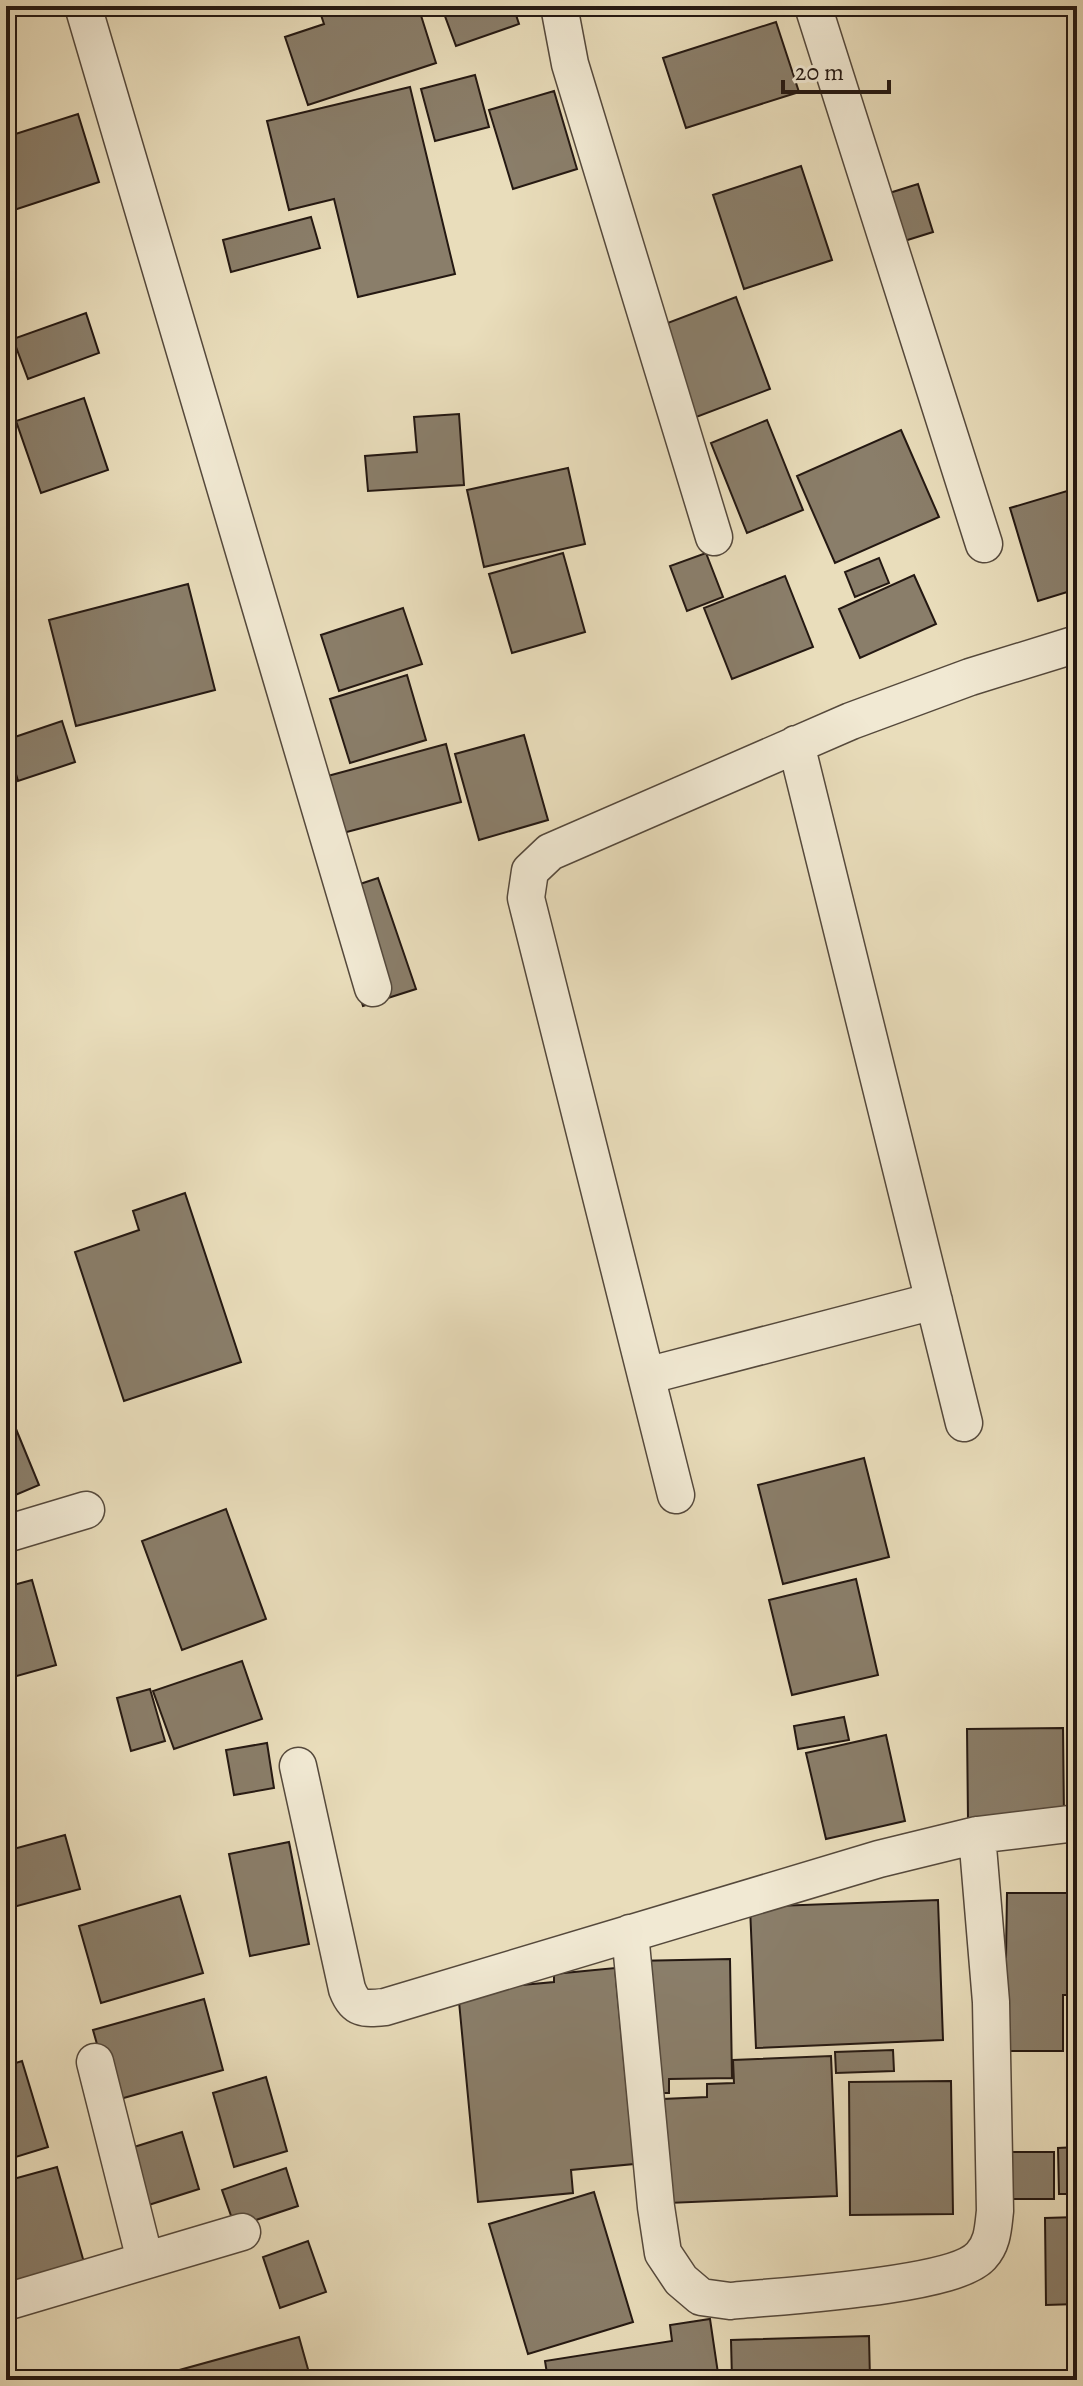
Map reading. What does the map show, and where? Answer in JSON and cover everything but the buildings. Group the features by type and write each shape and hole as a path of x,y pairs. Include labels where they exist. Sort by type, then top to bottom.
{"street":[{"path":"83,6 373,988"},
{"path":"559,6 570,64 714,537"},
{"path":"813,6 984,544"},
{"path":"676,1495 526,884 538,859 550,852 796,744 925,693 1077,644"},
{"path":"796,744 964,1423"},
{"path":"646,1376 934,1301"},
{"path":"6,1534 86,1510"},
{"path":"298,1766 347,1989 353,2003 364,2009 385,2007 879,1859 977,1835 1077,1823"},
{"path":"630,1933 656,2207 663,2253 681,2280 701,2297 730,2301 922,2279 958,2270 980,2258 993,2237 995,2211 991,2002 977,1835"},
{"path":"95,2062 145,2260"},
{"path":"6,2302 242,2232"}]}
